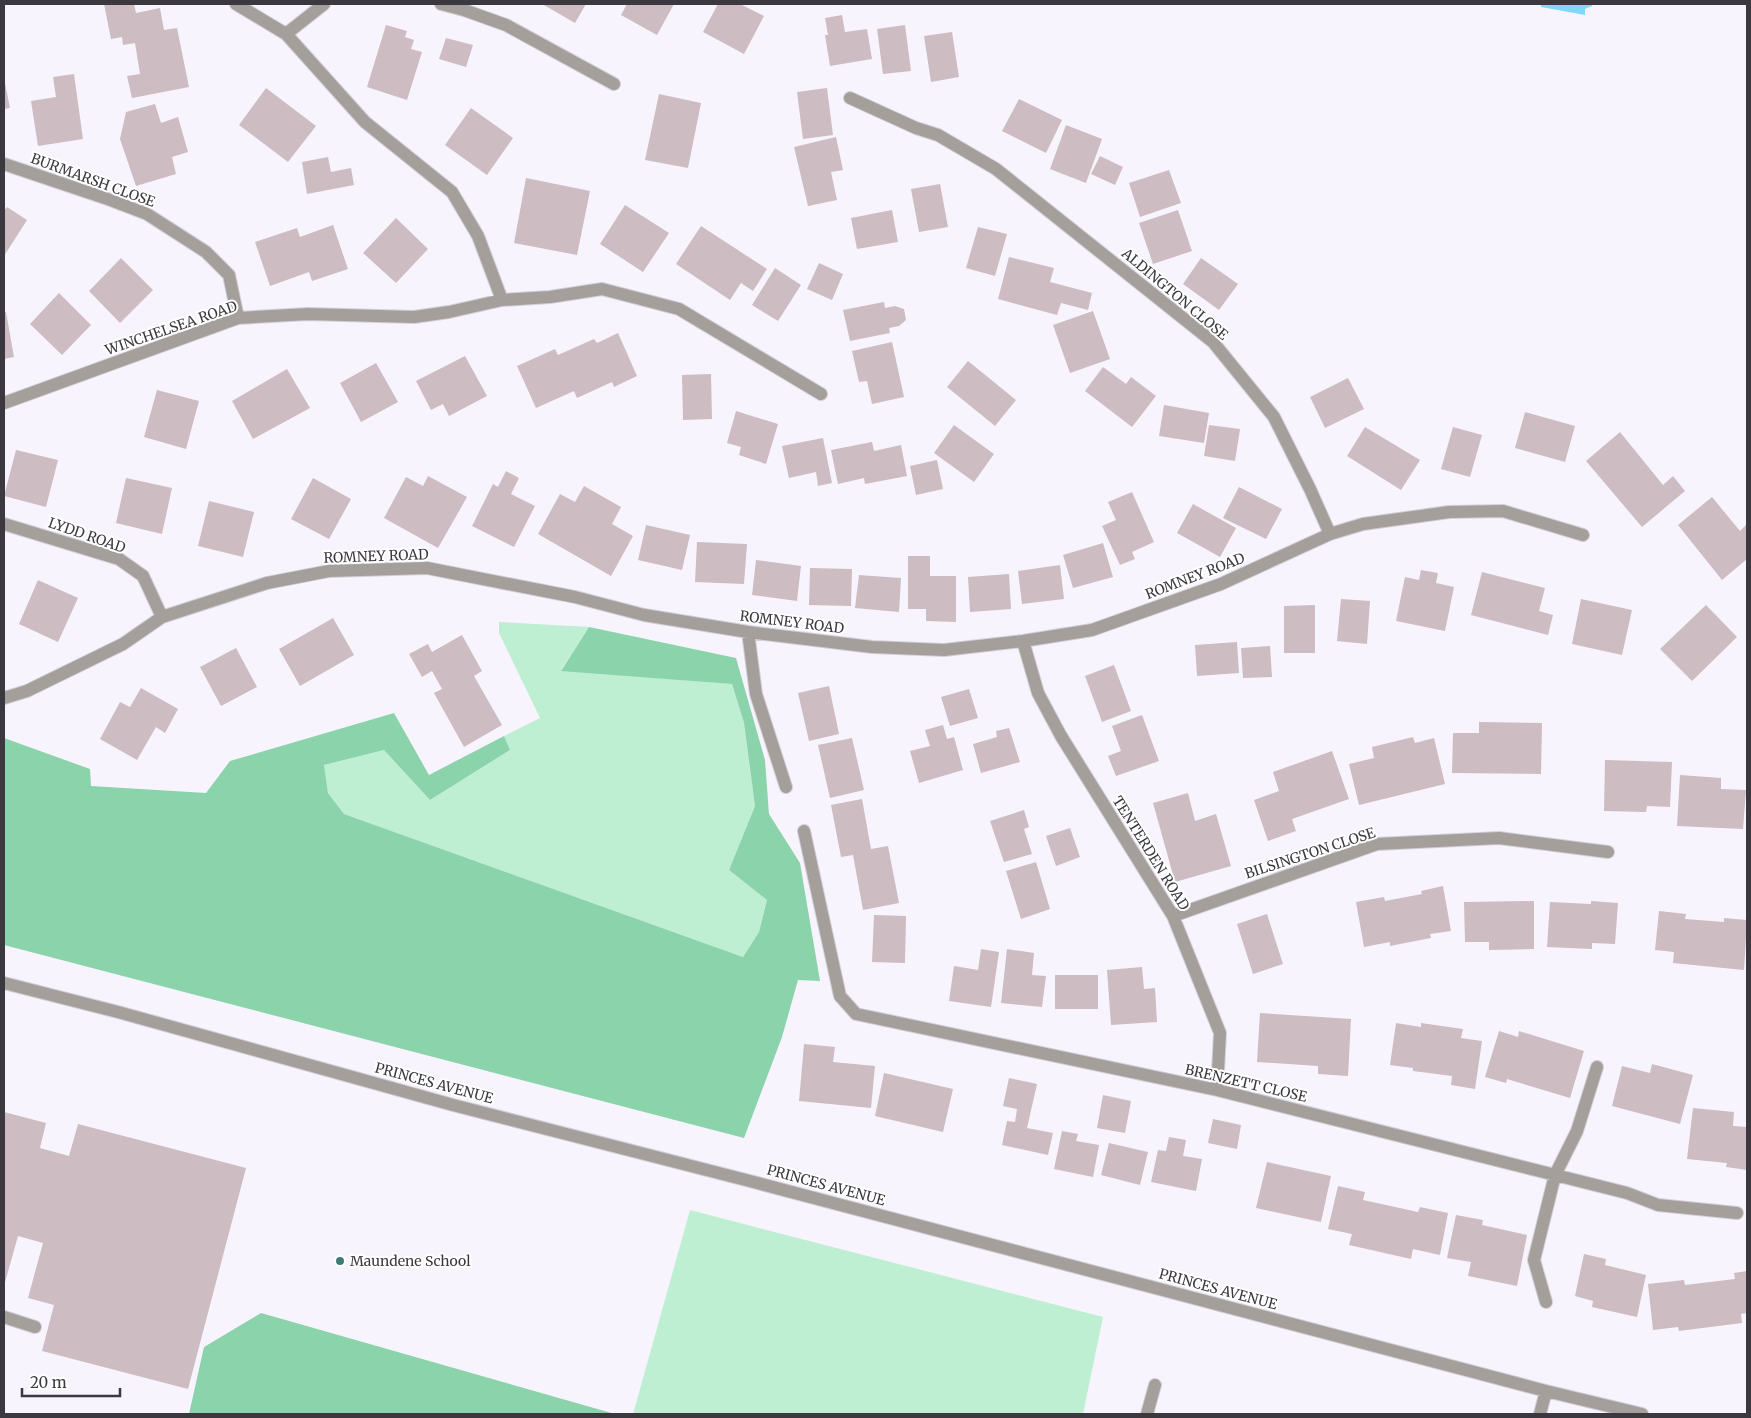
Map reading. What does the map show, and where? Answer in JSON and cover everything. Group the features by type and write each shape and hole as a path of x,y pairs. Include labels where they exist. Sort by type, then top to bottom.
{"street":[{"path":"236,4 286,34 365,122 452,192 478,236 502,300"},
{"path":"286,34 324,4"},
{"path":"441,4 506,25 614,84"},
{"name":"ALDINGTON CLOSE","path":"850,98 892,118 938,135 996,168 1213,342 1274,417 1330,534"},
{"name":"BURMARSH CLOSE","path":"4,164 147,214 206,252 228,275 238,318"},
{"name":"WINCHELSEA ROAD","path":"4,403 238,318 308,314 414,317 502,300 550,297 602,289 680,309 821,394"},
{"name":"ROMNEY ROAD","path":"4,698 27,692 123,644 162,617 267,583 320,572 427,568 575,597 644,614 748,632 872,647 944,650 1024,641 1092,630 1221,584 1330,534 1363,524 1449,512 1502,511 1583,535"},
{"name":"LYDD ROAD","path":"4,524 119,559 144,576 162,617"},
{"path":"748,632 756,694 786,787"},
{"name":"TENTERDEN ROAD","path":"1024,641 1038,693 1061,736 1173,916 1220,1033 1217,1090"},
{"name":"BRENZETT CLOSE","path":"804,831 840,996 856,1014 1217,1090 1627,1193 1658,1205 1737,1213"},
{"name":"BILSINGTON CLOSE","path":"1173,916 1377,844 1499,838 1608,852"},
{"name":"PRINCES AVENUE","path":"4,983 118,1012 453,1104 1546,1391 1642,1414"},
{"path":"1546,1302 1534,1260 1555,1175 1577,1131 1597,1067"},
{"path":"4,1317 36,1327"},
{"path":"1147,1414 1155,1385"},
{"path":"1540,1414 1546,1391"}],"green space":[{"path":"499,622 589,627 561,670 732,684 744,723 755,806 729,870 767,900 759,932 743,957 344,814 328,793 324,765 384,750 430,800 510,750 504,736 540,718 499,633"},
{"path":"589,627 736,658 765,760 769,814 800,863 820,981 798,980 782,1037 744,1138 4,945 4,738 90,769 91,786 206,793 230,761 394,713 429,775 504,736 510,750 430,800 384,750 324,765 328,793 344,814 743,957 759,932 767,900 729,870 755,806 744,723 732,684 561,671"},
{"path":"690,1210 1103,1317 1083,1414 633,1414"},
{"path":"261,1313 615,1414 189,1414 204,1347"}],"water":[{"path":"1541,4 1593,4 1585,9 1585,15 1541,7"}],"building":[{"path":"104,4 134,4 136,13 160,8 164,30 177,28 189,87 132,98 127,76 140,74 135,43 123,45 122,37 111,39"},
{"path":"542,4 586,4 575,23"},
{"path":"627,4 674,4 657,35 621,15"},
{"path":"718,4 740,4 764,16 744,54 703,32"},
{"path":"842,15 845,32 867,29 872,59 830,66 825,35 828,35 825,18"},
{"path":"386,25 407,31 405,37 414,40 411,49 422,52 407,100 367,87"},
{"path":"905,25 911,71 883,74 877,29"},
{"path":"952,32 959,77 931,82 924,36"},
{"path":"446,38 473,45 466,67 439,59"},
{"path":"74,74 83,139 38,146 31,101 56,97 53,77"},
{"path":"4,78 10,108 4,109"},
{"path":"266,88 316,126 288,162 239,125"},
{"path":"827,88 833,135 803,139 797,92"},
{"path":"659,94 701,103 688,168 645,160"},
{"path":"1019,99 1062,120 1046,153 1002,131"},
{"path":"155,104 161,123 178,117 188,152 172,157 176,174 136,186 120,139 126,112"},
{"path":"471,108 513,138 487,175 445,145"},
{"path":"1066,125 1102,139 1086,183 1050,169"},
{"path":"836,137 843,170 831,172 837,200 808,206 794,147"},
{"path":"1100,156 1123,167 1115,185 1091,174"},
{"path":"328,157 331,172 351,168 354,185 307,194 302,162"},
{"path":"1169,170 1181,203 1140,217 1129,183"},
{"path":"526,178 590,191 577,255 514,243"},
{"path":"940,184 948,227 919,232 911,189"},
{"path":"625,205 669,233 643,272 600,244"},
{"path":"7,207 27,220 4,256 4,211"},
{"path":"892,210 898,242 857,249 851,218"},
{"path":"1178,210 1192,251 1153,264 1139,223"},
{"path":"396,218 428,249 396,283 363,253"},
{"path":"333,225 348,269 312,281 309,272 270,286 255,242 297,228 300,237"},
{"path":"701,226 767,269 753,291 741,283 730,300 676,264"},
{"path":"978,227 1007,234 995,276 966,268"},
{"path":"1009,257 1054,268 1050,282 1092,293 1088,310 1061,303 1057,315 998,299"},
{"path":"121,258 153,290 120,323 89,291"},
{"path":"1201,258 1238,284 1219,310 1183,284"},
{"path":"819,263 843,274 832,300 807,289"},
{"path":"775,268 801,285 778,321 752,305"},
{"path":"59,293 91,325 62,355 30,324"},
{"path":"884,302 885,308 895,306 904,309 906,320 899,326 889,328 890,333 850,341 843,310"},
{"path":"1093,311 1110,359 1070,373 1053,325"},
{"path":"4,312 6,312 14,357 4,359"},
{"path":"618,333 637,376 614,387 612,382 577,398 574,391 536,408 517,366 555,349 558,355 594,339 597,343"},
{"path":"892,342 904,397 872,404 867,381 859,382 852,351"},
{"path":"465,356 487,396 449,416 443,404 431,410 416,381"},
{"path":"968,361 1016,400 995,426 947,387"},
{"path":"376,363 398,402 361,422 340,383"},
{"path":"1103,367 1126,384 1131,377 1156,396 1132,427 1085,391"},
{"path":"287,369 310,408 253,439 232,401"},
{"path":"711,374 712,419 683,420 682,375"},
{"path":"1348,378 1364,409 1325,428 1310,397"},
{"path":"157,390 199,401 186,449 144,437"},
{"path":"1164,405 1209,413 1204,443 1159,436"},
{"path":"736,411 778,424 766,464 739,455 741,447 727,443"},
{"path":"1525,412 1575,426 1565,462 1515,448"},
{"path":"954,425 994,454 974,482 934,453"},
{"path":"1209,425 1240,429 1235,461 1204,456"},
{"path":"1365,427 1420,460 1401,490 1347,456"},
{"path":"1453,427 1482,435 1470,477 1441,469"},
{"path":"1620,432 1663,485 1673,476 1685,491 1642,527 1586,461"},
{"path":"823,438 832,483 818,486 816,472 789,478 782,446"},
{"path":"872,442 874,451 901,445 907,476 865,484 864,478 838,484 831,450"},
{"path":"16,450 58,460 46,507 4,496"},
{"path":"937,460 943,489 916,495 910,466"},
{"path":"506,471 519,478 511,494 535,506 514,547 472,526 493,484 498,487"},
{"path":"428,476 467,497 438,548 384,518 406,477 423,486"},
{"path":"126,478 172,488 162,534 116,523"},
{"path":"313,478 351,499 329,539 291,519"},
{"path":"584,486 621,507 612,524 633,536 611,576 538,534 560,494 575,502"},
{"path":"1239,487 1282,509 1266,539 1223,518"},
{"path":"1132,492 1154,542 1132,552 1135,559 1120,565 1102,526 1116,520 1108,502"},
{"path":"1712,497 1740,531 1747,524 1747,559 1722,580 1678,525"},
{"path":"209,501 254,512 243,557 198,546"},
{"path":"1193,504 1236,528 1220,557 1177,533"},
{"path":"646,525 690,535 682,570 638,560"},
{"path":"697,542 747,544 744,584 695,582"},
{"path":"1103,543 1113,577 1073,588 1063,555"},
{"path":"908,556 930,556 930,576 956,576 956,622 926,621 926,609 908,609"},
{"path":"756,560 801,566 797,601 752,595"},
{"path":"1060,565 1064,599 1022,604 1018,571"},
{"path":"810,568 852,569 851,606 809,605"},
{"path":"1421,570 1438,573 1436,583 1454,587 1445,631 1396,621 1405,577 1419,580"},
{"path":"1482,572 1545,588 1539,611 1553,615 1548,635 1471,615"},
{"path":"1009,574 1011,609 970,612 968,577"},
{"path":"859,575 901,578 899,612 855,608"},
{"path":"38,580 78,598 58,642 19,624"},
{"path":"1341,599 1370,601 1367,644 1337,641"},
{"path":"1581,599 1632,610 1622,655 1572,644"},
{"path":"1315,605 1315,653 1284,653 1284,606"},
{"path":"1706,605 1737,637 1692,681 1660,649"},
{"path":"333,618 354,655 300,686 279,649"},
{"path":"462,635 482,671 474,676 502,725 464,747 434,693 442,689 432,671 422,677 409,654 428,644 432,652"},
{"path":"1237,642 1239,673 1197,676 1195,645"},
{"path":"1270,646 1272,677 1243,678 1241,648"},
{"path":"236,648 257,687 221,706 200,667"},
{"path":"1114,665 1131,711 1102,722 1085,676"},
{"path":"829,686 839,734 809,741 798,693"},
{"path":"141,688 178,709 165,733 156,727 137,760 100,739 120,702 130,707"},
{"path":"969,689 978,718 950,726 941,697"},
{"path":"1142,715 1159,761 1116,776 1108,756 1121,751 1112,726"},
{"path":"1479,722 1542,723 1541,774 1452,773 1453,733 1479,733"},
{"path":"943,725 947,739 954,737 963,770 919,783 910,751 930,746 925,730"},
{"path":"1009,728 1020,762 981,773 973,744 997,737 996,731"},
{"path":"1413,737 1415,743 1434,738 1445,784 1359,805 1349,764 1374,758 1372,747"},
{"path":"852,738 864,790 830,798 818,745"},
{"path":"1332,751 1349,799 1292,819 1296,831 1268,841 1254,800 1279,791 1273,772"},
{"path":"1605,760 1672,762 1670,807 1647,806 1646,812 1604,811"},
{"path":"1680,775 1721,778 1721,789 1746,790 1743,829 1677,826"},
{"path":"1188,793 1195,821 1216,814 1231,866 1175,882 1153,803"},
{"path":"862,799 871,849 888,846 899,903 863,910 853,855 841,857 831,805"},
{"path":"1024,810 1029,827 1024,829 1032,854 1004,862 990,821"},
{"path":"1070,828 1080,857 1056,866 1046,836"},
{"path":"1036,862 1050,909 1021,919 1006,871"},
{"path":"1443,886 1451,931 1430,934 1431,938 1390,946 1390,942 1364,947 1356,902 1384,897 1385,901 1422,894 1421,891"},
{"path":"1534,901 1534,949 1489,950 1489,942 1465,942 1464,902"},
{"path":"1591,901 1618,903 1615,944 1592,943 1592,949 1547,947 1550,902 1591,904"},
{"path":"1659,911 1686,914 1685,919 1724,922 1724,918 1747,920 1744,970 1673,963 1674,952 1655,950"},
{"path":"1267,914 1283,964 1253,974 1237,924"},
{"path":"874,915 906,916 905,963 872,962"},
{"path":"981,949 999,952 991,1007 949,1001 954,966 978,970"},
{"path":"1007,949 1034,953 1032,975 1046,976 1042,1007 1001,1003"},
{"path":"1142,967 1144,989 1155,988 1157,1022 1111,1025 1107,970"},
{"path":"1055,975 1098,975 1098,1009 1055,1009"},
{"path":"1260,1013 1351,1019 1348,1076 1318,1074 1318,1066 1257,1062"},
{"path":"1396,1023 1421,1027 1421,1023 1463,1029 1461,1038 1482,1041 1475,1089 1451,1085 1452,1076 1413,1071 1413,1068 1390,1065"},
{"path":"1499,1031 1518,1037 1519,1031 1584,1051 1570,1098 1507,1079 1506,1083 1485,1077"},
{"path":"804,1044 835,1047 833,1062 875,1066 871,1108 799,1101"},
{"path":"1652,1064 1693,1075 1680,1124 1612,1106 1622,1066 1650,1073"},
{"path":"884,1073 953,1089 943,1132 875,1116"},
{"path":"1009,1078 1037,1084 1027,1128 1053,1133 1048,1155 1002,1145 1007,1121 1015,1122 1017,1109 1003,1106"},
{"path":"1103,1095 1131,1101 1125,1133 1097,1128"},
{"path":"1693,1108 1734,1112 1733,1126 1747,1127 1747,1170 1726,1167 1727,1163 1687,1159"},
{"path":"4,1112 46,1123 40,1148 69,1156 78,1124 246,1168 188,1389 42,1351 54,1305 28,1298 43,1243 18,1236 4,1286"},
{"path":"1213,1119 1241,1125 1237,1149 1208,1143"},
{"path":"1062,1131 1078,1134 1076,1141 1099,1145 1093,1177 1054,1169"},
{"path":"1169,1137 1186,1140 1183,1156 1202,1159 1196,1191 1151,1182 1158,1150 1166,1151"},
{"path":"1109,1143 1148,1152 1140,1185 1101,1175"},
{"path":"1267,1162 1331,1176 1321,1222 1256,1208"},
{"path":"1338,1186 1365,1192 1363,1200 1418,1212 1420,1207 1448,1213 1440,1255 1413,1249 1411,1259 1349,1245 1352,1234 1328,1229"},
{"path":"1456,1215 1483,1220 1482,1225 1527,1235 1517,1286 1468,1276 1471,1262 1447,1258"},
{"path":"1584,1254 1606,1259 1605,1265 1646,1275 1637,1317 1592,1307 1593,1301 1575,1296"},
{"path":"1747,1271 1747,1313 1741,1314 1742,1323 1679,1331 1678,1327 1653,1330 1648,1284 1684,1280 1685,1285 1735,1279 1734,1273"}],"place":[{"name":"Maundene School","path":"340,1261"}]}
